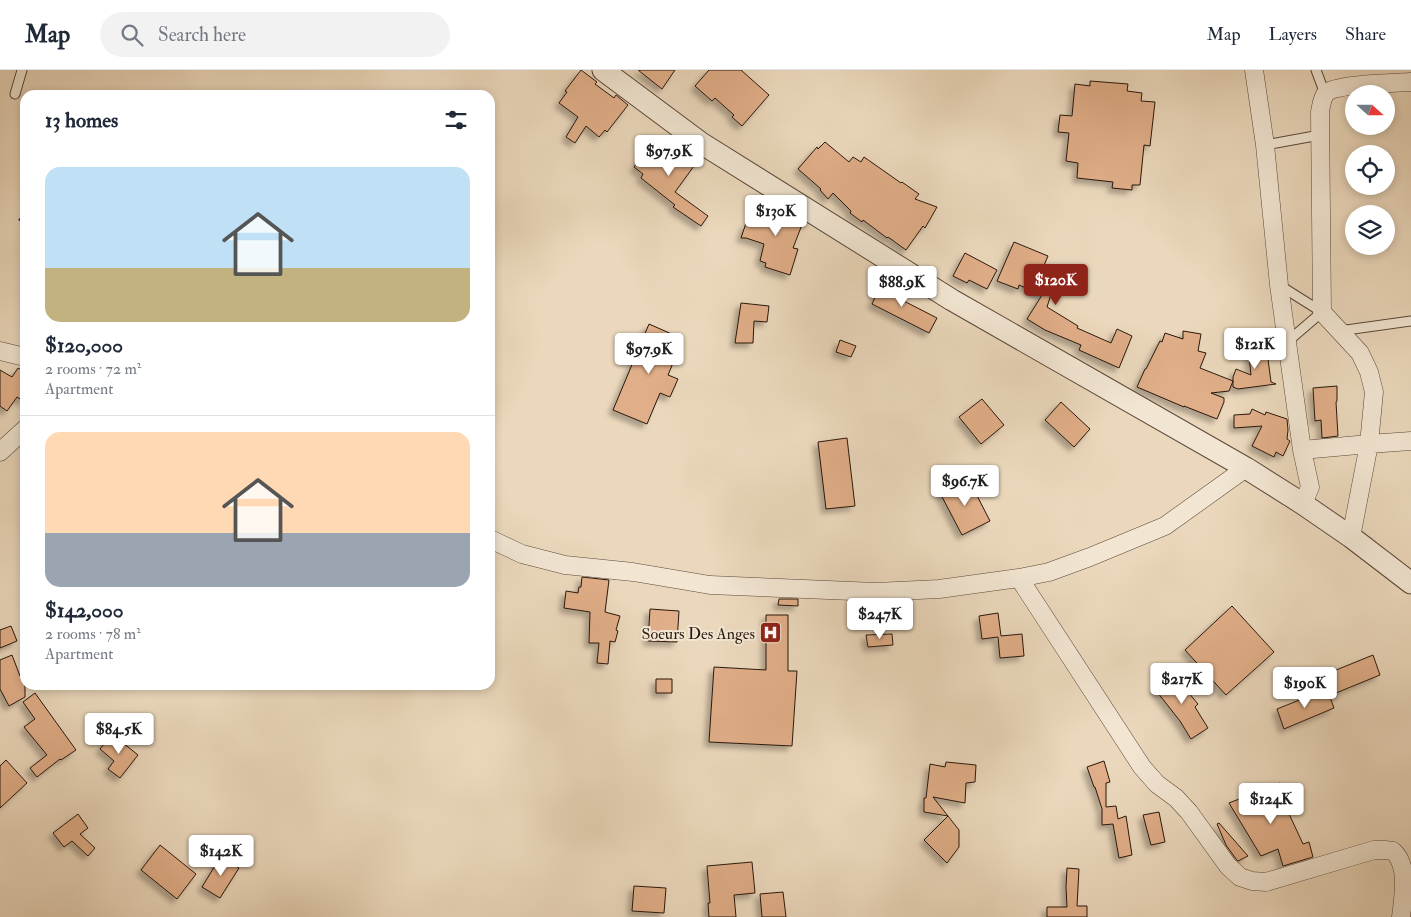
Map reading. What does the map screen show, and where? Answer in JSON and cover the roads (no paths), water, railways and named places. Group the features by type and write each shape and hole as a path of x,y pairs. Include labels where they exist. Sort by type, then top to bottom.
{"street":[{"path":"1254,70 1265,145 1279,284 1302,450 1310,487 1303,504"},
{"path":"609,72 701,143 952,300 1246,468 1351,537 1411,583"},
{"path":"1351,537 1368,444 1374,392 1370,372 1360,353 1322,312 1321,102 1326,94 1333,89 1411,82"},
{"path":"0,351 20,356"},
{"path":"0,452 20,434"},
{"path":"1302,450 1411,441"},
{"path":"495,541 522,554 565,565 633,572 710,585 876,592 939,589 1019,578 1049,572 1066,566 1165,526 1246,468"},
{"path":"1019,578 1142,767 1157,784 1176,798 1189,812 1228,866 1240,876 1252,881 1266,882 1374,850 1393,851 1400,860 1404,872 1401,917"}],"lane":[{"path":"15,94 22,70"},
{"path":"1316,70 1326,94"},
{"path":"1265,145 1320,135"},
{"path":"1279,284 1322,312 1287,342"},
{"path":"1339,331 1411,321"}],"place":[{"name":"Soeurs Des Anges","path":"771,633"}]}
